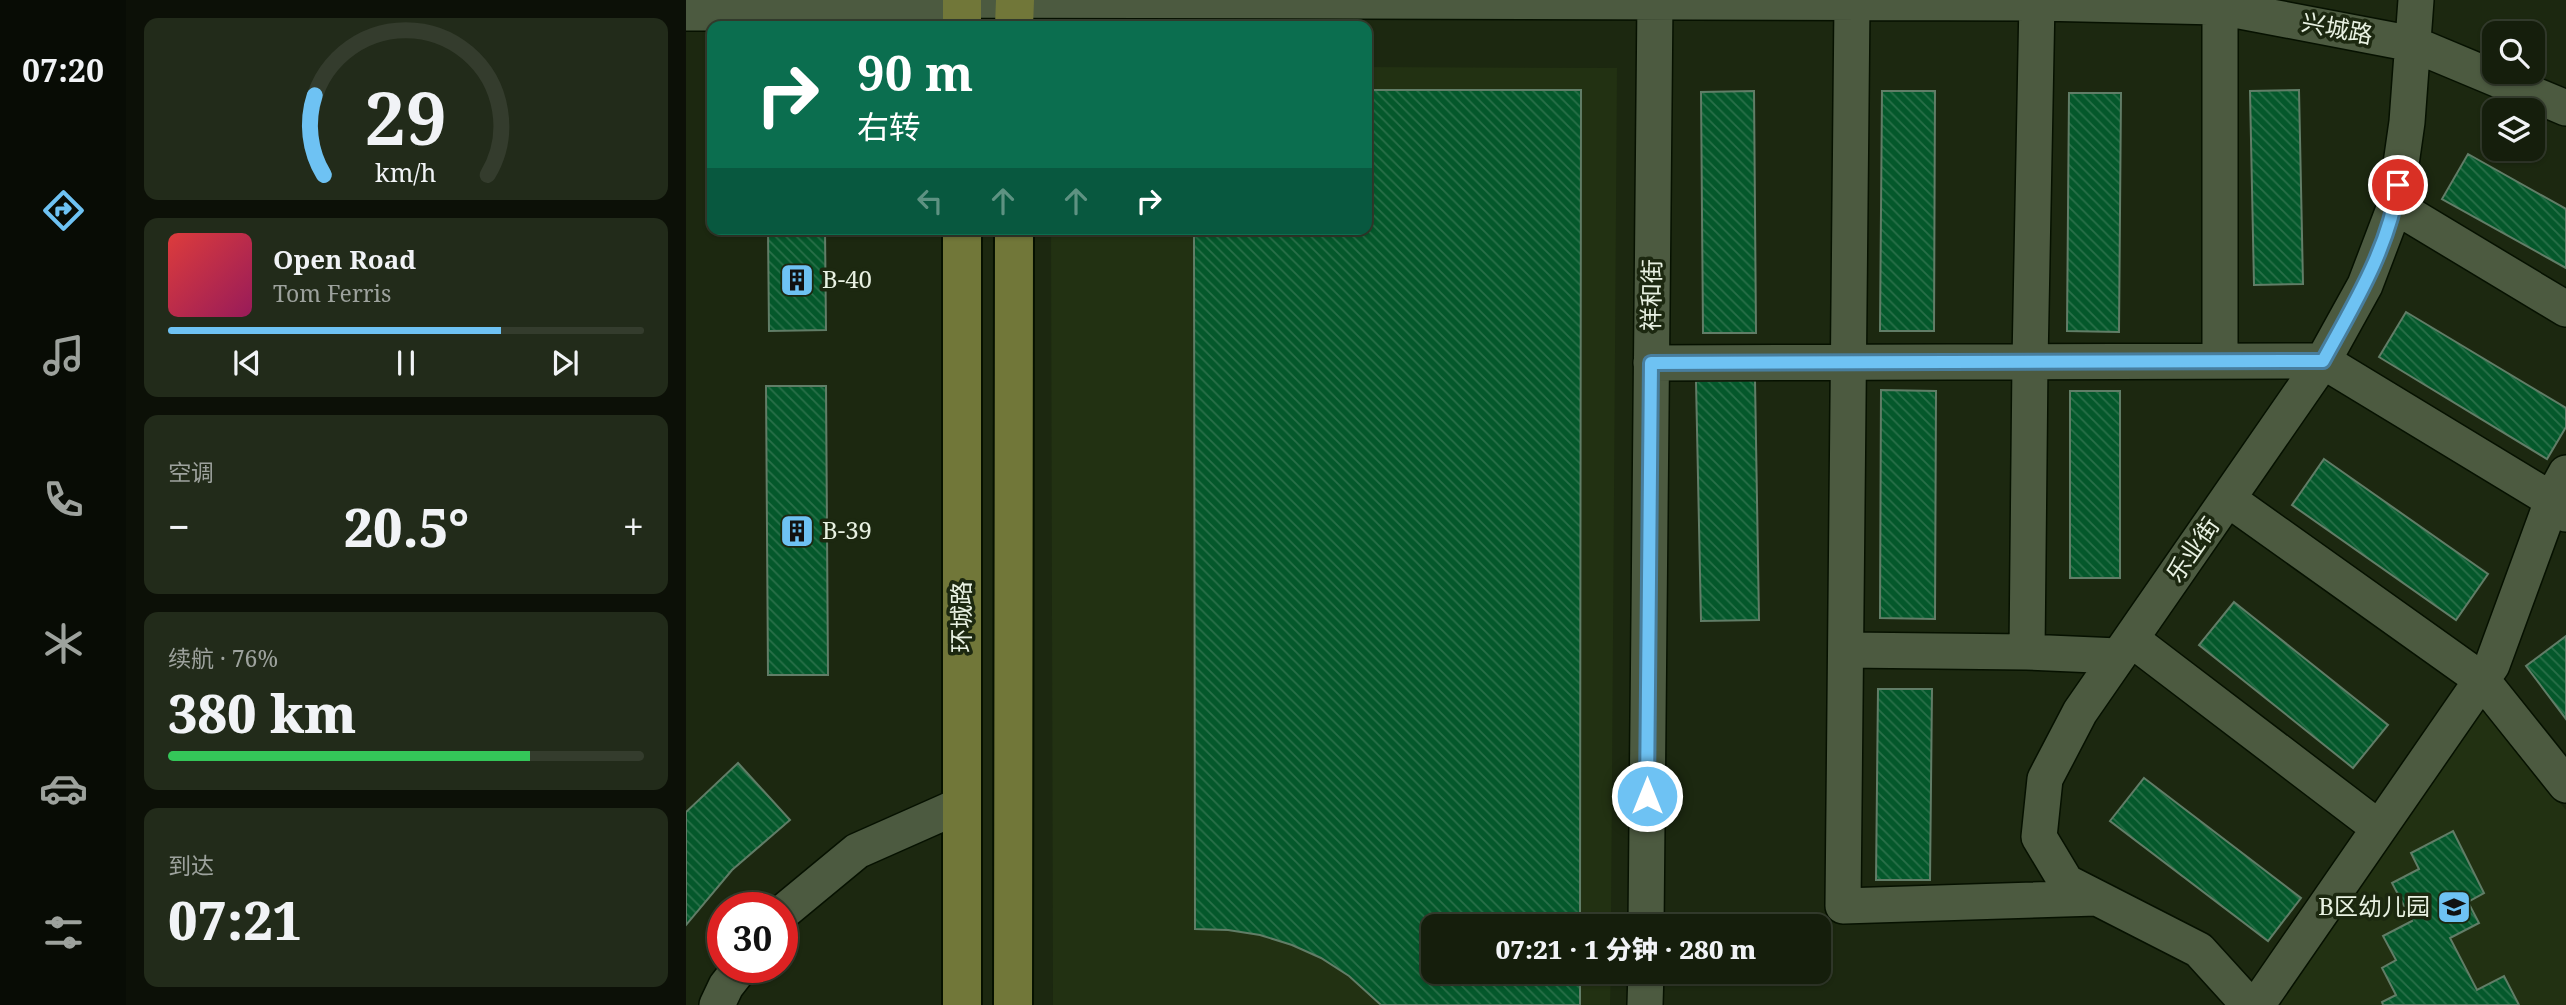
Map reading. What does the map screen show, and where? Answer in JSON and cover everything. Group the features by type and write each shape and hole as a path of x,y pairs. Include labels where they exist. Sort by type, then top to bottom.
{"main road":[{"path":"962,0 962,21"},
{"name":"环城路","path":"962,235 962,1005"},
{"path":"1013,1005 1014,235"}],"street":[{"name":"兴城路","path":"686,13 918,13 962,0 1014,9 1655,1 2220,3 2413,44 2566,108"},
{"name":"乐业街","path":"2249,1005 2199,950 2066,882 2039,837 2045,779 2080,712 2323,361 2365,285 2395,206 2407,122 2416,0"},
{"name":"祥和街","path":"1646,914 1655,1"},
{"path":"2027,652 2037,1"},
{"path":"1870,2 1848,362 1843,906 2096,898"},
{"path":"2220,3 2220,361"},
{"path":"2395,206 2566,309"},
{"path":"1651,363 2323,361 2561,496 2492,665 2257,1005"},
{"path":"2228,499 2482,680 2566,785"},
{"path":"1846,650 2027,652 2124,648 2379,828"},
{"path":"798,900 857,851 962,804"},
{"path":"717,1005 728,983"},
{"path":"1645,1005 1646,984"}],"shaded area":[{"path":"1372,67 1617,68 1611,914 1421,914 1421,984 1611,984 1610,1005 1053,1005 1051,235 1372,235"},
{"name":"B区幼儿园","path":"2484,710 2566,810 2566,1005 2272,1005"}],"building":[{"path":"1372,90 1581,90 1580,914 1421,914 1421,984 1580,984 1580,1005 1381,1005 1349,976 1321,958 1260,935 1195,929 1194,235 1372,235"},
{"path":"2299,90 2303,284 2254,285 2250,91"},
{"path":"1754,91 1756,333 1703,333 1701,92"},
{"path":"1882,91 1935,91 1934,331 1880,331"},
{"path":"2069,93 2121,93 2119,332 2067,331"},
{"path":"2468,154 2566,209 2566,268 2442,199"},
{"name":"B-40","path":"768,235 825,235 826,330 769,331"},
{"path":"2406,312 2566,408 2566,427 2547,459 2379,357"},
{"path":"1755,380 1759,620 1701,621 1696,381"},
{"name":"B-39","path":"766,386 826,386 828,675 768,675"},
{"path":"1881,390 1936,391 1935,619 1880,618"},
{"path":"2070,391 2120,391 2120,578 2070,578"},
{"path":"2324,459 2488,574 2456,620 2292,505"},
{"path":"2234,602 2388,725 2353,768 2199,645"},
{"path":"2566,636 2566,719 2526,666"},
{"path":"1878,689 1932,689 1930,880 1876,880"},
{"path":"738,763 790,820 732,870 714,892 707,892 707,900 686,925 686,812"},
{"path":"2144,778 2301,898 2268,941 2110,821"},
{"path":"2453,831 2484,893 2468,902 2479,923 2450,938 2477,990 2504,976 2519,1005 2383,1005 2382,1002 2396,995 2382,968 2396,960 2383,936 2412,921 2392,883 2419,869 2411,853"}],"place":[{"name":"B-40","path":"797,280"},
{"name":"B-39","path":"797,531"},
{"name":"B区幼儿园","path":"2454,907"}],"route":[{"path":"1647,796 1651,363 2323,361 2365,285 2395,206 2398,185"}]}
